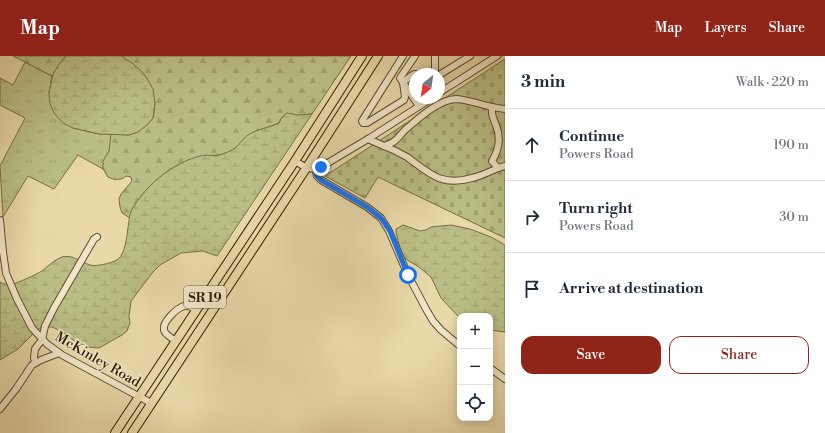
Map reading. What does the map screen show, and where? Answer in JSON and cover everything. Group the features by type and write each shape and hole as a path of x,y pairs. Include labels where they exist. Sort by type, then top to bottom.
{"main road":[{"name":"SR 19","path":"115,433 295,161 362,56"},
{"name":"SR 19","path":"132,433 311,168 378,56"}],"street":[{"path":"403,56 362,121 363,123 367,123 404,100 403,82"},
{"path":"409,89 400,78 415,56"},
{"path":"436,68 437,56"},
{"path":"445,71 470,56"},
{"path":"445,89 497,56"},
{"path":"403,82 409,78"},
{"path":"384,146 395,141 435,106 452,100 464,100 505,109"},
{"path":"295,161 311,168 321,167 422,104"},
{"path":"492,107 491,113 497,127 500,140 492,162 498,168"},
{"path":"368,139 398,152 436,178 456,181 472,178 505,166"},
{"path":"311,168 321,180 367,207 381,218 390,231 408,275 426,309 441,330 457,343"},
{"name":"McKinley Road","path":"0,220 6,273 32,328 42,340 59,353 151,403"},
{"path":"35,363 35,349 42,340 45,326 94,239 97,237"},
{"path":"176,341 164,331 170,316 179,308 185,306 190,306 196,310"},
{"path":"0,408 16,389 32,365 59,353"},
{"path":"493,370 505,379"}],"green space":[{"path":"13,56 66,56 52,76"},
{"path":"66,56 121,56 132,63 146,77 153,89 155,103 153,118 138,132 129,135 99,134 73,128 63,123 54,113 50,104 49,93 53,74"},
{"path":"121,56 351,56 312,114 282,117 279,123 248,136 236,148 228,153 196,158 176,167 166,173 147,189 139,199 130,218 122,213 119,199 121,194 132,181 131,177 126,176 117,180 108,177 103,169 103,161 109,151 111,134 129,135 138,132 153,118 155,103 146,77 141,71"},
{"path":"505,59 505,238 378,177 365,198 325,176 436,104 445,104 445,98"},
{"path":"25,62 52,76 49,93 73,128 99,134 111,134 111,145 104,161 103,169 78,155 54,189 28,176 3,217 0,166 25,118 0,105 0,78 13,85"},
{"path":"287,113 296,115 312,114 217,256 203,251 181,253 160,265 131,301 129,316 130,323 127,331 99,348 87,347 52,327 42,327 18,349 0,360 0,282 4,284 14,284 22,281 42,271 54,261 66,256 73,257 87,264 93,265 104,264 117,260 121,256 125,245 131,211 151,185 170,170 184,162 199,156 216,156 233,150 252,133 279,123 282,117"},
{"path":"403,225 420,231 431,227 451,225 470,229 491,237 505,245 505,332 493,330 493,313 457,313 457,315 441,298 431,277 402,256 396,229"}],"route":[{"path":"321,167 315,169 317,176 321,180 367,207 381,218 390,231 408,275"}]}
